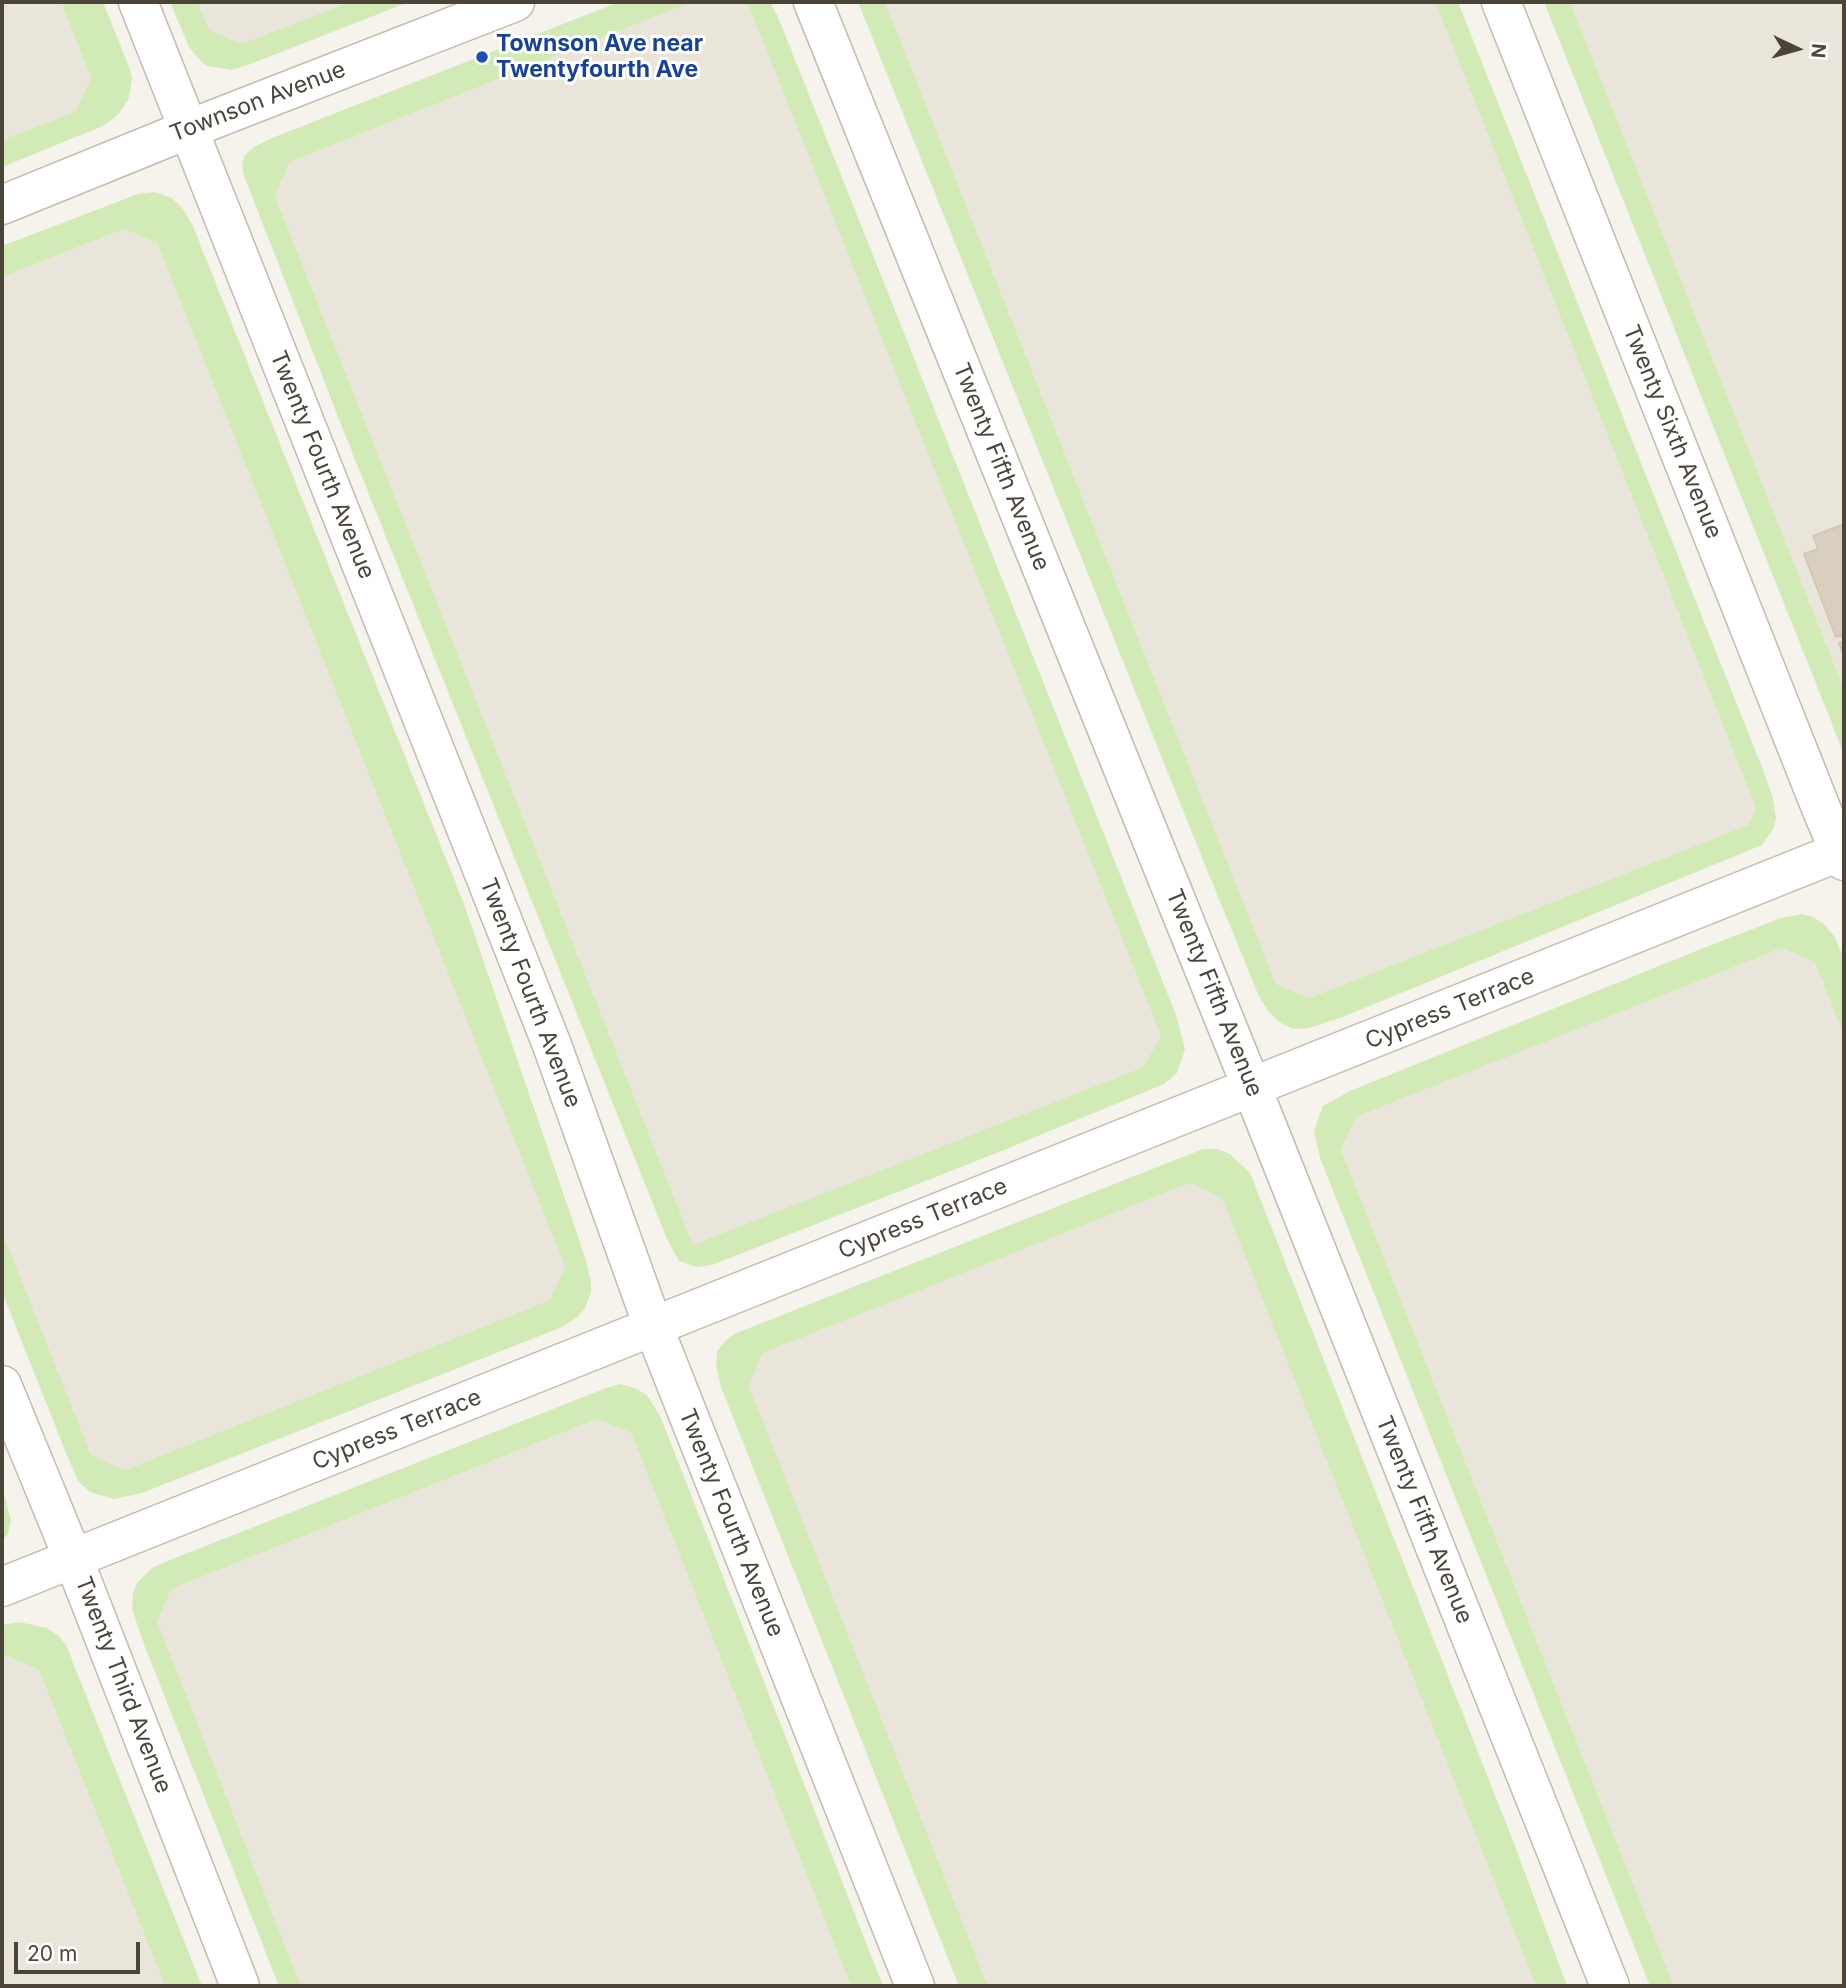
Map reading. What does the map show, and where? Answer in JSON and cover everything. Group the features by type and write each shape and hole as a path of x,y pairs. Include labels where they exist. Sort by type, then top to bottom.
{"street":[{"name":"Twenty Fourth Avenue","path":"138,2 552,1045 653,1326 915,1986"},
{"name":"Townson Avenue","path":"2,205 515,2"},
{"name":"Twenty Fifth Avenue","path":"813,2 1611,1986"},
{"name":"Twenty Sixth Avenue","path":"1501,2 1843,855"},
{"name":"Cypress Terrace","path":"2,1587 1843,855"},
{"name":"Twenty Third Avenue","path":"2,1385 73,1558 240,1986"}],"shaded area":[{"path":"2,2 61,2 91,78 76,111 2,140"},
{"path":"198,2 350,2 242,45 209,30"},
{"path":"692,2 737,2 749,7 1161,1036 1143,1067 693,1246 275,196 290,162"},
{"path":"885,2 1435,2 1756,808 1748,825 1309,998 1276,984"},
{"path":"1570,2 1844,2 1844,689"},
{"path":"124,229 157,243 565,1267 551,1300 125,1470 91,1456 2,1231 2,277"},
{"path":"1782,948 1815,962 1844,1036 1844,1986 1674,1986 1341,1150 1356,1117"},
{"path":"1190,1183 1222,1197 1536,1986 988,1986 749,1386 763,1353"},
{"path":"597,1419 631,1433 851,1986 301,1986 156,1622 171,1589"},
{"path":"2,1657 39,1670 165,1986 2,1986"}],"green space":[{"path":"61,2 103,2 132,77 129,98 118,115 103,126 2,167 2,140 76,111 91,78"},
{"path":"170,2 198,2 209,30 242,44 350,2 409,2 231,70 207,66 199,59 189,47"},
{"path":"619,2 692,2 290,162 275,196 693,1245 1143,1067 1161,1036 749,7 737,2 770,2 778,17 1176,1015 1185,1049 1177,1073 1164,1084 712,1265 697,1267 679,1261 667,1239 344,432 244,176 242,164 245,155 254,147 272,138"},
{"path":"858,2 885,2 1276,984 1309,998 1748,825 1756,808 1435,2 1458,2 1763,770 1773,798 1776,819 1762,845 1345,1016 1309,1028 1293,1029 1279,1022 1268,1011 1258,994"},
{"path":"1544,2 1570,2 1844,689 1844,754"},
{"path":"155,192 172,198 192,224 464,904 585,1257 591,1292 584,1310 562,1327 142,1493 114,1499 90,1492 78,1481 68,1458 2,1292 2,1231 91,1455 125,1470 550,1300 565,1267 157,243 124,229 2,277 2,246 138,194"},
{"path":"1802,914 1824,924 1834,936 1844,958 1844,1036 1815,962 1782,948 1356,1117 1341,1150 1674,1986 1650,1986 1320,1158 1314,1131 1323,1106 1350,1091 1696,951 1781,918"},
{"path":"1203,1149 1217,1149 1230,1154 1250,1173 1515,1846 1567,1986 1536,1986 1222,1198 1190,1183 763,1353 749,1386 988,1986 959,1986 721,1387 716,1365 717,1351 734,1334"},
{"path":"621,1384 647,1395 661,1418 883,1986 851,1986 631,1433 597,1419 171,1589 157,1622 301,1986 279,1986 142,1639 132,1609 133,1593 138,1582 152,1568 165,1562"},
{"path":"2,1487 11,1520 8,1534 2,1541"},
{"path":"19,1622 47,1628 58,1635 66,1645 202,1986 165,1986 39,1670 6,1656 2,1657 2,1625"}],"building":[{"path":"1842,525 1844,641 1841,635 1836,637 1804,554 1818,549 1813,536"},
{"path":"1844,641 1844,656 1839,643"}],"place":[{"name":"Townson Ave near Twentyfourth Ave","path":"482,57"}]}
